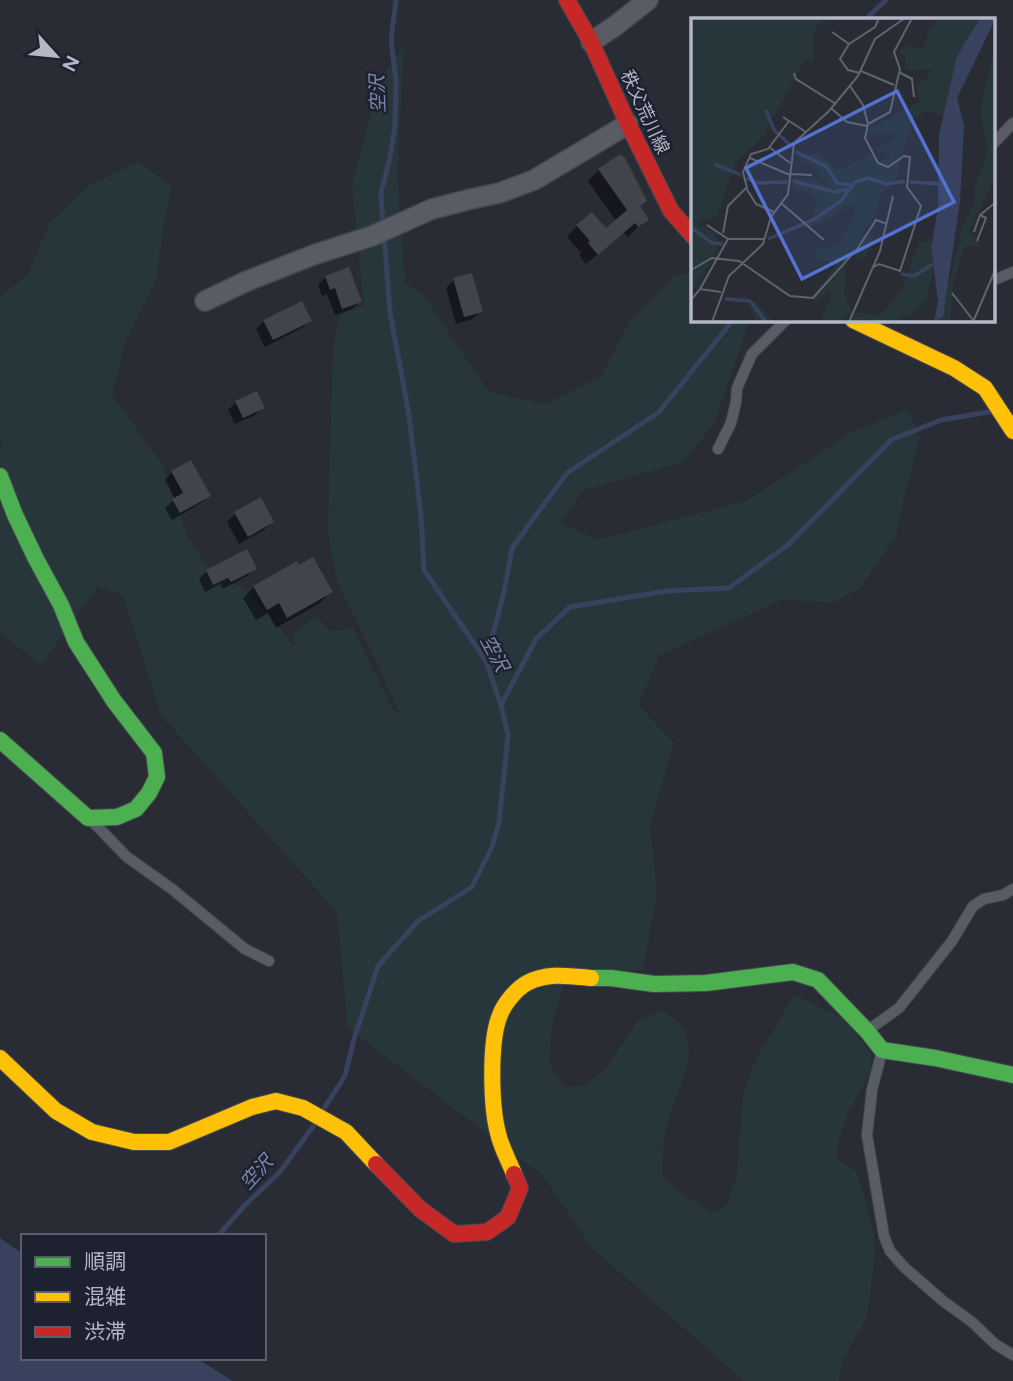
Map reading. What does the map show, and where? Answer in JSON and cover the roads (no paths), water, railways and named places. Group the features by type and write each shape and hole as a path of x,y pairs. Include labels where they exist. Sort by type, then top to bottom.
{"street":[{"name":"秩父荒川線","path":"567,0 591,42 671,211 691,234"},
{"path":"591,42 648,0"},
{"path":"205,301 316,254 372,236 432,209 499,193 534,180 628,124"},
{"path":"860,322 890,331 985,388 1013,431"},
{"path":"0,476 15,515 61,605 76,642 114,701 154,752 157,777 136,809 117,817 88,818 0,740"},
{"path":"0,1058 56,1111 93,1132 134,1142 169,1142 252,1107 276,1101 303,1108 346,1132 420,1209 454,1234 487,1232 508,1217 520,1188 498,1135 492,1084 495,1031 500,1014 512,996 526,983 543,977 566,975 654,984 706,984 793,972 818,980 882,1050 1013,1075"}],"lane":[{"path":"996,140 1013,123"},
{"path":"996,279 1013,272"},
{"path":"718,449 731,423 737,388 752,354 784,322"},
{"path":"88,818 127,857 172,889 245,949 269,961"},
{"path":"867,1031 899,1008 952,941 973,906 984,899 1003,895 1013,889"},
{"path":"882,1050 872,1090 867,1135 884,1236 890,1251 943,1301 972,1322 995,1344 1013,1355"}],"water":[{"path":"0,1238 21,1253 21,1360 199,1360 233,1381 0,1381"}],"waterway":[{"name":"空沢","path":"383,226 381,192 395,126 396,80 391,40 396,0"},
{"path":"867,18 886,0"},
{"name":"空沢","path":"323,1110 345,1076 378,966 418,921 472,887 492,847 499,823 508,735 486,661 424,570 421,516 409,415 390,312 384,235"},
{"path":"486,661 512,548 567,473 659,412 730,322"},
{"path":"501,705 536,639 570,607 667,591 729,588 789,544 891,440 941,420 989,412"},
{"name":"空沢","path":"220,1234 280,1172 314,1125"}]}
